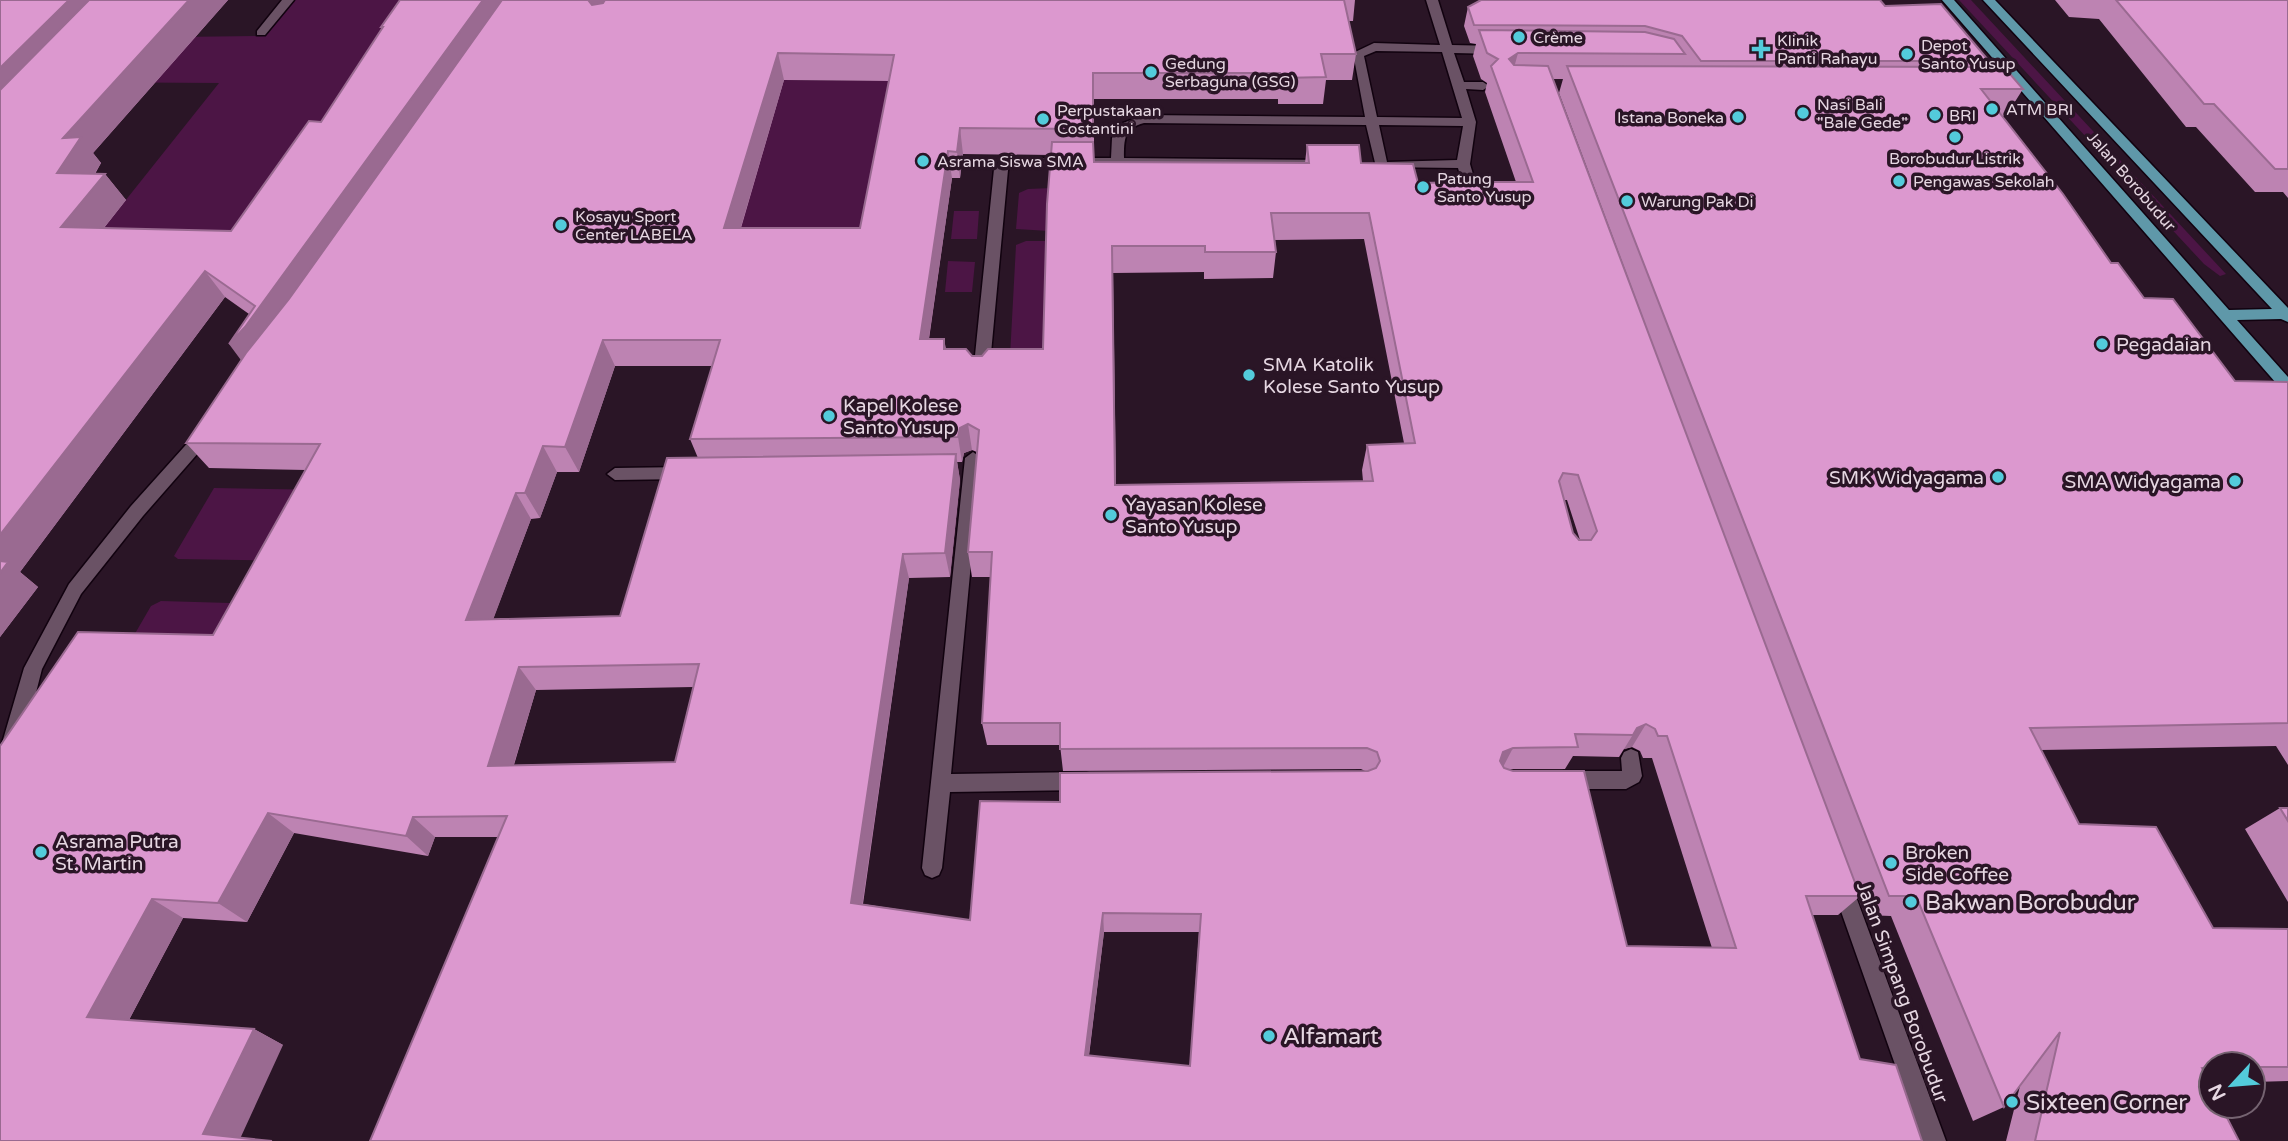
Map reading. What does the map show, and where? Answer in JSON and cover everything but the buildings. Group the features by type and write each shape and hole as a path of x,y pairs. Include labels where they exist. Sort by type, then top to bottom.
{"main road":[{"name":"Jalan Borobudur","path":"1948,0 2288,387"},
{"name":"Jalan Borobudur","path":"1989,0 2287,315"},
{"path":"2226,315 2287,315"}],"street":[{"path":"261,33 288,0"},
{"path":"1432,0 1470,122 1463,164 1476,209"},
{"path":"1463,164 1375,164 1372,122 1357,56 1374,47 1504,50"},
{"path":"1458,85 1483,86"},
{"path":"2000,87 2027,87"},
{"path":"1116,160 1121,128 1144,119 1470,122"},
{"path":"981,375 1003,165 1013,160 1343,163"},
{"path":"0,774 14,740 33,668 75,589 220,416"},
{"path":"932,868 942,783 968,467"},
{"path":"615,474 708,473"},
{"path":"1540,780 1626,780 1632,776 1631,758"},
{"path":"942,783 1108,781"},
{"name":"Jalan Simpang Borobudur","path":"1835,867 1934,1141"}],"shaded area":[{"path":"293,0 431,0 344,233 82,255 219,83 59,82 97,38 265,36"},
{"path":"1959,0 1971,0 2226,274 2220,276 2204,264"},
{"path":"784,80 898,81 866,254 733,254"},
{"path":"1052,188 1049,231 1016,229 1019,193 1028,189"},
{"path":"954,211 979,211 977,239 951,239"},
{"path":"1026,241 1049,241 1041,510 1009,375 1016,245"},
{"path":"948,261 975,262 972,292 945,292"},
{"path":"214,488 329,490 292,561 178,559 174,556"},
{"path":"161,601 269,604 239,659 122,656 151,606"}],"place":[{"name":"Crème","path":"1519,37"},
{"name":"Klinik Panti Rahayu","path":"1761,49"},
{"name":"Depot Santo Yusup","path":"1907,54"},
{"name":"Gedung Serbaguna (GSG)","path":"1151,72"},
{"name":"ATM BRI","path":"1992,109"},
{"name":"Nasi Bali \"Bale Gede\"","path":"1803,113"},
{"name":"BRI","path":"1935,115"},
{"name":"Istana Boneka","path":"1738,117"},
{"name":"Perpustakaan Costantini","path":"1043,119"},
{"name":"Borobudur Listrik","path":"1955,137"},
{"name":"Asrama Siswa SMA","path":"923,161"},
{"name":"Pengawas Sekolah","path":"1899,181"},
{"name":"Patung Santo Yusup","path":"1423,187"},
{"name":"Warung Pak Di","path":"1627,201"},
{"name":"Kosayu Sport Center LABELA","path":"561,225"},
{"name":"Pegadaian","path":"2102,344"},
{"name":"SMA Katolik Kolese Santo Yusup","path":"1249,375"},
{"name":"Kapel Kolese Santo Yusup","path":"829,416"},
{"name":"SMK Widyagama","path":"1998,477"},
{"name":"SMA Widyagama","path":"2235,481"},
{"name":"Yayasan Kolese Santo Yusup","path":"1111,515"},
{"name":"Asrama Putra St. Martin","path":"41,852"},
{"name":"Broken Side Coffee","path":"1891,863"},
{"name":"Bakwan Borobudur","path":"1911,902"},
{"name":"Alfamart","path":"1269,1036"},
{"name":"Sixteen Corner","path":"2012,1102"}]}
